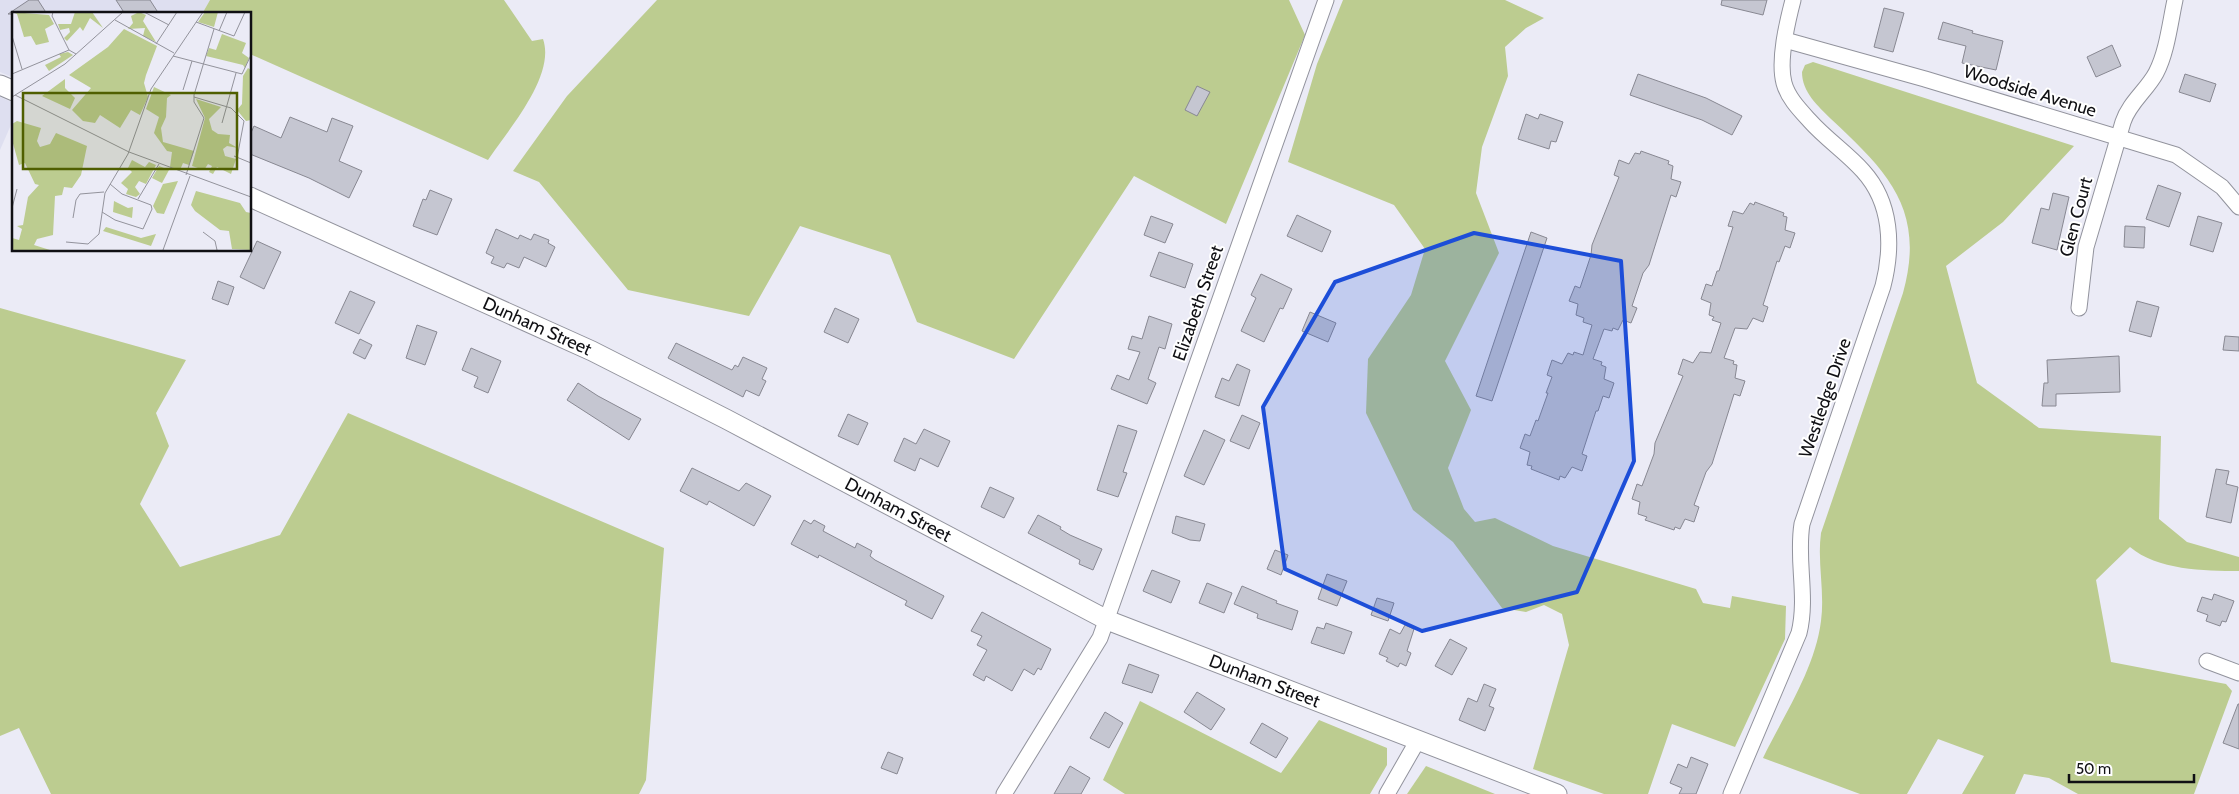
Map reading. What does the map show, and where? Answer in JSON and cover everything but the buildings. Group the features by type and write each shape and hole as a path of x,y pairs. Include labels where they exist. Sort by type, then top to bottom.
{"street":[{"name":"Elizabeth Street","path":"1004,794 1097,645 1326,0"},
{"name":"Westledge Drive","path":"1731,794 1799,633 1803,609 1800,545 1802,524 1883,286 1889,257 1888,224 1876,190 1865,172 1798,108 1786,89 1783,72 1785,40 1793,0"},
{"path":"2118,138 2128,110 2148,86 2158,68 2175,0"},
{"name":"Woodside Avenue","path":"1785,40 1925,79 2176,155 2222,187 2239,207"},
{"path":"0,85 12,90"},
{"name":"Glen Court","path":"2079,308 2086,247 2118,138"},
{"name":"Dunham Street","path":"251,197 592,351 726,419 1106,620 1557,794"},
{"path":"2206,661 2239,673"},
{"path":"1387,794 1418,740"}],"highlighted area":[{"path":"1474,233 1621,261 1634,461 1577,592 1422,631 1285,569 1263,407 1335,282"}],"shaded area":[{"path":"0,0 210,0 203,12 12,12 12,77 0,72"},
{"path":"0,97 12,102 12,123 0,150"}],"green space":[{"path":"210,0 504,0 532,41 543,39 545,54 543,69 537,86 528,102 488,160 251,54 251,12 203,12"},
{"path":"657,0 1289,0 1305,35 1226,224 1134,176 1014,359 917,322 890,255 800,226 749,316 628,290 539,182 513,171 567,96"},
{"path":"1343,0 1505,0 1544,18 1526,28 1505,47 1508,76 1482,147 1476,193 1499,253 1445,361 1471,410 1448,468 1464,509 1475,522 1495,518 1553,546 1696,589 1703,603 1730,608 1732,596 1786,606 1785,639 1735,747 1672,724 1648,794 1604,794 1533,769 1569,645 1562,614 1544,605 1526,612 1502,608 1453,542 1413,510 1366,413 1368,359 1411,295 1425,249 1394,205 1288,162 1317,64"},
{"path":"1813,62 2074,146 2003,222 1946,266 1977,383 2039,428 2161,436 2159,519 2187,542 2239,557 2239,571 2182,568 2167,565 2141,555 2130,547 2096,580 2111,662 2226,684 2232,691 2194,794 2078,794 2049,778 2024,774 2015,794 1962,794 1984,756 1938,739 1907,794 1860,794 1763,758 1806,674 1818,639 1822,610 1821,533 1903,293 1909,264 1909,238 1905,215 1897,195 1885,175 1870,157 1821,109 1808,92 1802,72 1805,65"},
{"path":"0,308 186,360 156,413 169,446 140,504 180,567 280,535 348,413 664,548 646,780 639,794 51,794 19,728 0,736"},
{"path":"1140,701 1281,773 1319,720 1387,748 1387,765 1370,794 1125,794 1103,780"},
{"path":"1426,766 1495,794 1407,794"}]}
